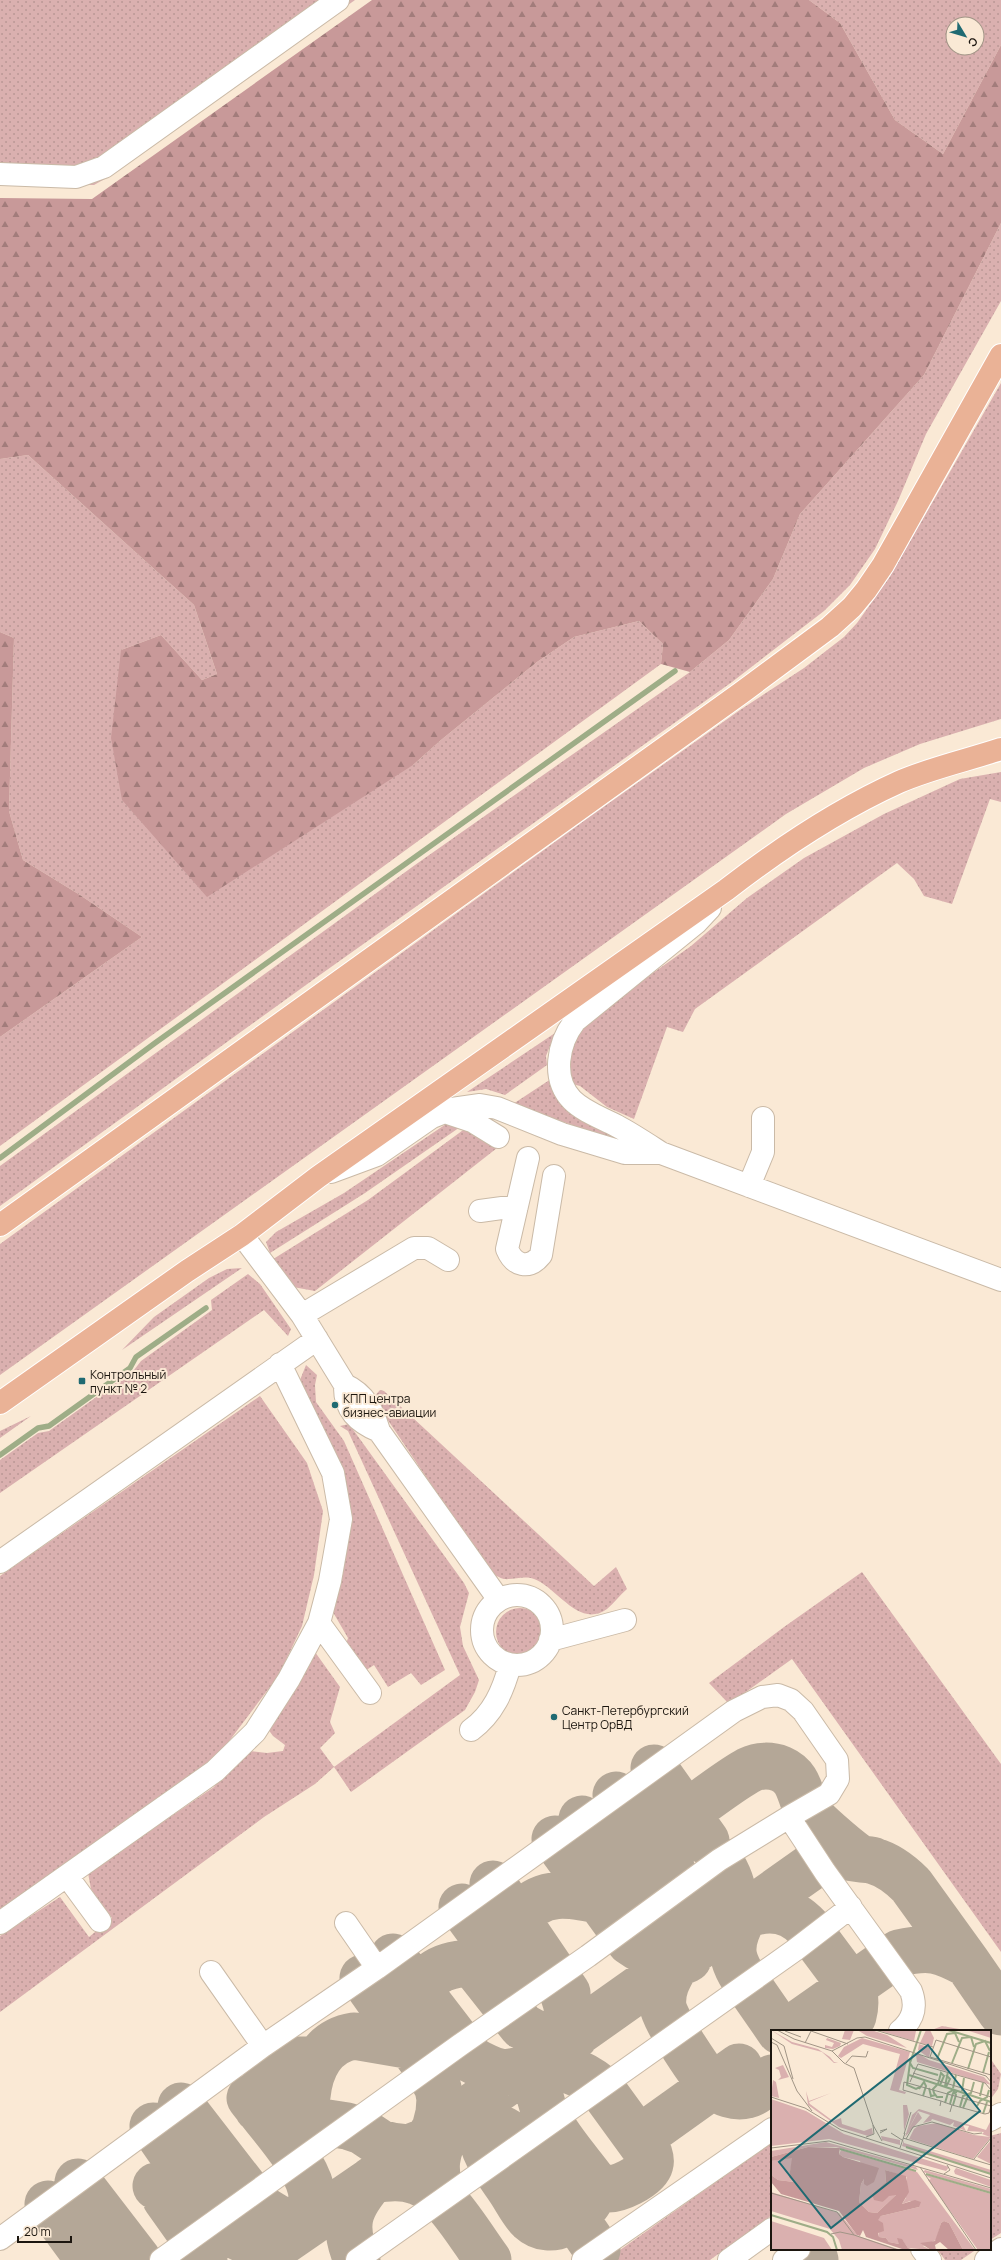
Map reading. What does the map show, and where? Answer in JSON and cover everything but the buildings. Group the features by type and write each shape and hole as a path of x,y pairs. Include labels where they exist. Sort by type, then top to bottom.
{"main road":[{"path":"0,1225 735,698 830,627 852,607 882,565 1001,355"},
{"path":"0,1403 187,1271 242,1235 318,1177 726,890 759,864 839,813 900,782 1001,749"}],"street":[{"path":"0,174 76,177 104,168 338,0"},
{"path":"625,1152 582,1108 572,1100 565,1091 558,1062 566,1034 574,1021 696,923 726,890"},
{"path":"318,1177 377,1155 432,1117 464,1106 480,1105 497,1108 562,1134 625,1152 662,1153 1001,1280"},
{"path":"445,1112 472,1121 498,1137"},
{"path":"749,1186 763,1152 763,1118"},
{"path":"528,1158 507,1249 511,1258 516,1263 527,1264 536,1261 541,1255 554,1176"},
{"path":"480,1211 517,1206"},
{"path":"242,1235 302,1315 345,1385 357,1391 366,1402 374,1414 379,1431 499,1600"},
{"path":"302,1315 414,1248 428,1248 448,1260"},
{"path":"0,1562 316,1340"},
{"path":"0,1923 216,1771 255,1732 289,1679 318,1623 330,1581 341,1519 334,1473 280,1364"},
{"path":"515,1595 531,1598 544,1608 551,1624 550,1640 542,1655 527,1664 510,1664 495,1658 485,1644 482,1628 487,1612 499,1600 515,1595"},
{"path":"550,1640 625,1620"},
{"path":"318,1623 370,1693"},
{"path":"471,1730 482,1722 501,1695 510,1664"},
{"path":"0,2239 262,2046 377,1968 728,1715 762,1697 778,1695 790,1700 803,1711 837,1760 838,1779 829,1794 719,1860 569,1970 460,2045 161,2260"},
{"path":"789,1817 825,1872 911,1991 915,2002 911,2018 901,2030"},
{"path":"67,1876 100,1921"},
{"path":"357,2260 795,1950 851,1907"},
{"path":"346,1923 377,1968"},
{"path":"211,1972 262,2046"},
{"path":"991,2119 1001,2114"},
{"path":"583,2260 771,2130"},
{"path":"729,2260 771,2230"},
{"path":"986,2260 1001,2249"},
{"path":"784,2260 798,2250"},
{"path":"923,2250 930,2260"}],"shaded area":[{"path":"0,0 355,0 110,176 94,185 82,185 0,183"},
{"path":"809,0 1001,0 1001,45 943,154 895,120 840,23"},
{"path":"1001,223 1001,301 926,434 898,501 875,549 850,585 824,611 732,682 317,977 0,1206 0,1166 415,865 690,672 729,640 773,579 800,514 924,375"},
{"path":"1001,383 1001,719 920,744 864,768 786,814 0,1375 0,1244 588,818 740,710 804,668 844,637 857,623 889,578"},
{"path":"28,455 194,605 217,674 202,680 161,635 121,650 413,765 441,740 537,662 574,637 639,621 663,644 661,664 0,1146 0,1037 142,937 80,895 23,860 9,811 14,638 0,632 0,459"},
{"path":"1001,772 1001,802 990,799 952,904 924,896 914,879 897,863 695,1009 683,1032 667,1027 634,1119 607,1107 580,1086 572,1084 565,1066 569,1044 587,1020 691,946 747,898 804,858 884,814 960,779"},
{"path":"555,1033 546,1056 547,1065 505,1095 486,1089 467,1092"},
{"path":"551,1079 617,1135 617,1141 513,1104"},
{"path":"449,1122 463,1125 365,1193 270,1253 266,1242 276,1232 344,1193"},
{"path":"470,1125 485,1134 497,1148 315,1291 293,1287 270,1261 368,1200"},
{"path":"242,1268 122,1350 154,1317 209,1278 227,1269"},
{"path":"248,1274 260,1284 291,1329 288,1336 264,1310 0,1493 0,1460 38,1433 49,1431 134,1370 141,1361 212,1310 211,1300"},
{"path":"306,1365 317,1375 315,1385 316,1402 344,1441 445,1670 421,1685 411,1673 388,1687 374,1665 362,1673 345,1647 348,1638 330,1607 345,1512 298,1385"},
{"path":"380,1390 384,1391 594,1586 616,1567 627,1589 607,1609 597,1614 587,1614 578,1611 552,1590 534,1579 526,1577 504,1579 490,1572 373,1398"},
{"path":"260,1396 307,1463 323,1511 314,1575 302,1626 279,1675 208,1769 0,1911 0,1576"},
{"path":"31,1416 0,1438 0,1431"},
{"path":"349,1424 464,1583 469,1593 460,1627 463,1646 479,1680 475,1692 465,1710 351,1792 334,1767 460,1675 348,1431 340,1426"},
{"path":"862,1572 1001,1764 1001,1952 792,1659 729,1704 709,1683 784,1627"},
{"path":"515,1608 525,1608 537,1615 544,1627 544,1637 537,1649 525,1656 515,1656 507,1652 500,1645 496,1637 496,1627 500,1619 507,1612"},
{"path":"310,1645 340,1687 330,1722 335,1733 320,1748 334,1767 315,1784 264,1817 0,2012 0,1936 60,1897 89,1937 112,1918 91,1889 88,1873 214,1787 242,1750 267,1753 283,1751 285,1745 273,1736 265,1725"},
{"path":"942,2026 965,2030 932,2030"},
{"path":"991,2059 1001,2074 998,2089 991,2099"},
{"path":"1001,2133 1001,2233 991,2239 991,2136"},
{"path":"771,2143 771,2216 710,2260 606,2260"},
{"path":"938,2250 976,2250 961,2260 945,2260"}],"green space":[{"path":"372,0 809,0 840,23 895,120 943,154 1001,45 1001,223 924,375 800,514 773,579 729,640 690,672 661,664 663,644 639,621 574,637 537,662 441,740 413,765 207,897 122,800 111,738 121,650 161,635 202,680 217,674 194,605 28,455 0,459 0,198 92,199"},
{"path":"0,632 14,638 9,811 23,860 80,895 142,937 0,1037"}],"waterway":[{"path":"0,1158 155,1043 675,671"},
{"path":"0,1455 38,1428 49,1426 130,1368 136,1357 206,1308"}],"taxiway":[{"path":"672,1872 669,1853 671,1834 678,1822 683,1817 712,1795 753,1768 769,1766 781,1769 794,1779 808,1812 816,1822 858,1857 872,1860 884,1865 899,1874 911,1885 968,1964 950,1955 935,1950 927,1949 899,1953 789,2030"},
{"path":"654,1768 706,1841"},
{"path":"555,1839 630,1942 644,1951 656,1956 685,1957 696,1933 692,1904 682,1886 616,1795"},
{"path":"582,1819 661,1928 667,1933 679,1938 692,1940 713,1938 727,1919 733,1900 732,1891 726,1871 719,1860"},
{"path":"256,2260 450,2126 465,2112 818,1862 840,1856 861,1859"},
{"path":"493,1884 567,1993"},
{"path":"517,1920 527,1908 539,1900 551,1896 577,1896 619,1905"},
{"path":"462,1907 518,1983"},
{"path":"779,2030 740,1973 734,1956 734,1938 744,1916 761,1911 769,1910 785,1913 793,1916 807,1927 851,1986 855,2001 853,2016"},
{"path":"393,1957 472,2060 489,2069 504,2072 511,2072 538,2066 548,2066 567,2069 585,2077 601,2088 649,2154 650,2164 648,2169 643,2174 622,2186 608,2189 603,2188 593,2181 567,2148 558,2136 544,2110 540,2098 540,2076 543,2068 544,2064 550,2053"},
{"path":"688,1959 676,1964 670,1974 663,1995 663,2007 670,2024 693,2060 713,2086 720,2091 733,2095 742,2096 750,2094 771,2079"},
{"path":"411,2020 418,1994 430,1977 447,1967 466,1964 488,1964 511,1968 556,1979 567,2005 568,2012 565,2028 558,2047"},
{"path":"968,1964 1001,2012"},
{"path":"476,1968 522,2026 542,2037 575,2036"},
{"path":"314,2065 307,2060 298,2060 275,2073 262,2089 258,2109 308,2120 347,2126 362,2131 380,2143 409,2148 427,2141 435,2129 439,2113 440,2099 438,2088 427,2068 363,1978"},
{"path":"307,2096 311,2075 320,2057 334,2043 343,2039 354,2036 430,2049"},
{"path":"648,2132 739,2067"},
{"path":"222,2226 245,2240 260,2244 270,2244 281,2241 290,2236 305,2220 310,2210 312,2200 311,2189 301,2166 285,2142 250,2098"},
{"path":"181,2106 250,2195 261,2219"},
{"path":"483,2114 481,2135 487,2154 530,2219 538,2225 547,2227 564,2224 580,2213 591,2198"},
{"path":"442,2199 436,2170 438,2153 450,2126 470,2123 486,2124 500,2128 512,2135 532,2156 597,2250"},
{"path":"153,2126 210,2208"},
{"path":"357,2260 352,2248 349,2227 350,2217 357,2199 372,2180 394,2178 405,2178 416,2181 427,2186 437,2194 456,2215 488,2260"},
{"path":"78,2182 138,2260"},
{"path":"156,2186 256,2205 279,2219 292,2222 317,2218 325,2211"},
{"path":"166,2199 198,2244 204,2260"},
{"path":"48,2204 89,2260"},
{"path":"809,2250 815,2260"}],"place":[{"name":"Контрольный пункт № 2","path":"82,1381"},
{"name":"КПП центра бизнес-авиации","path":"335,1405"},
{"name":"Санкт-Петербургский Центр ОрВД","path":"554,1717"}]}
